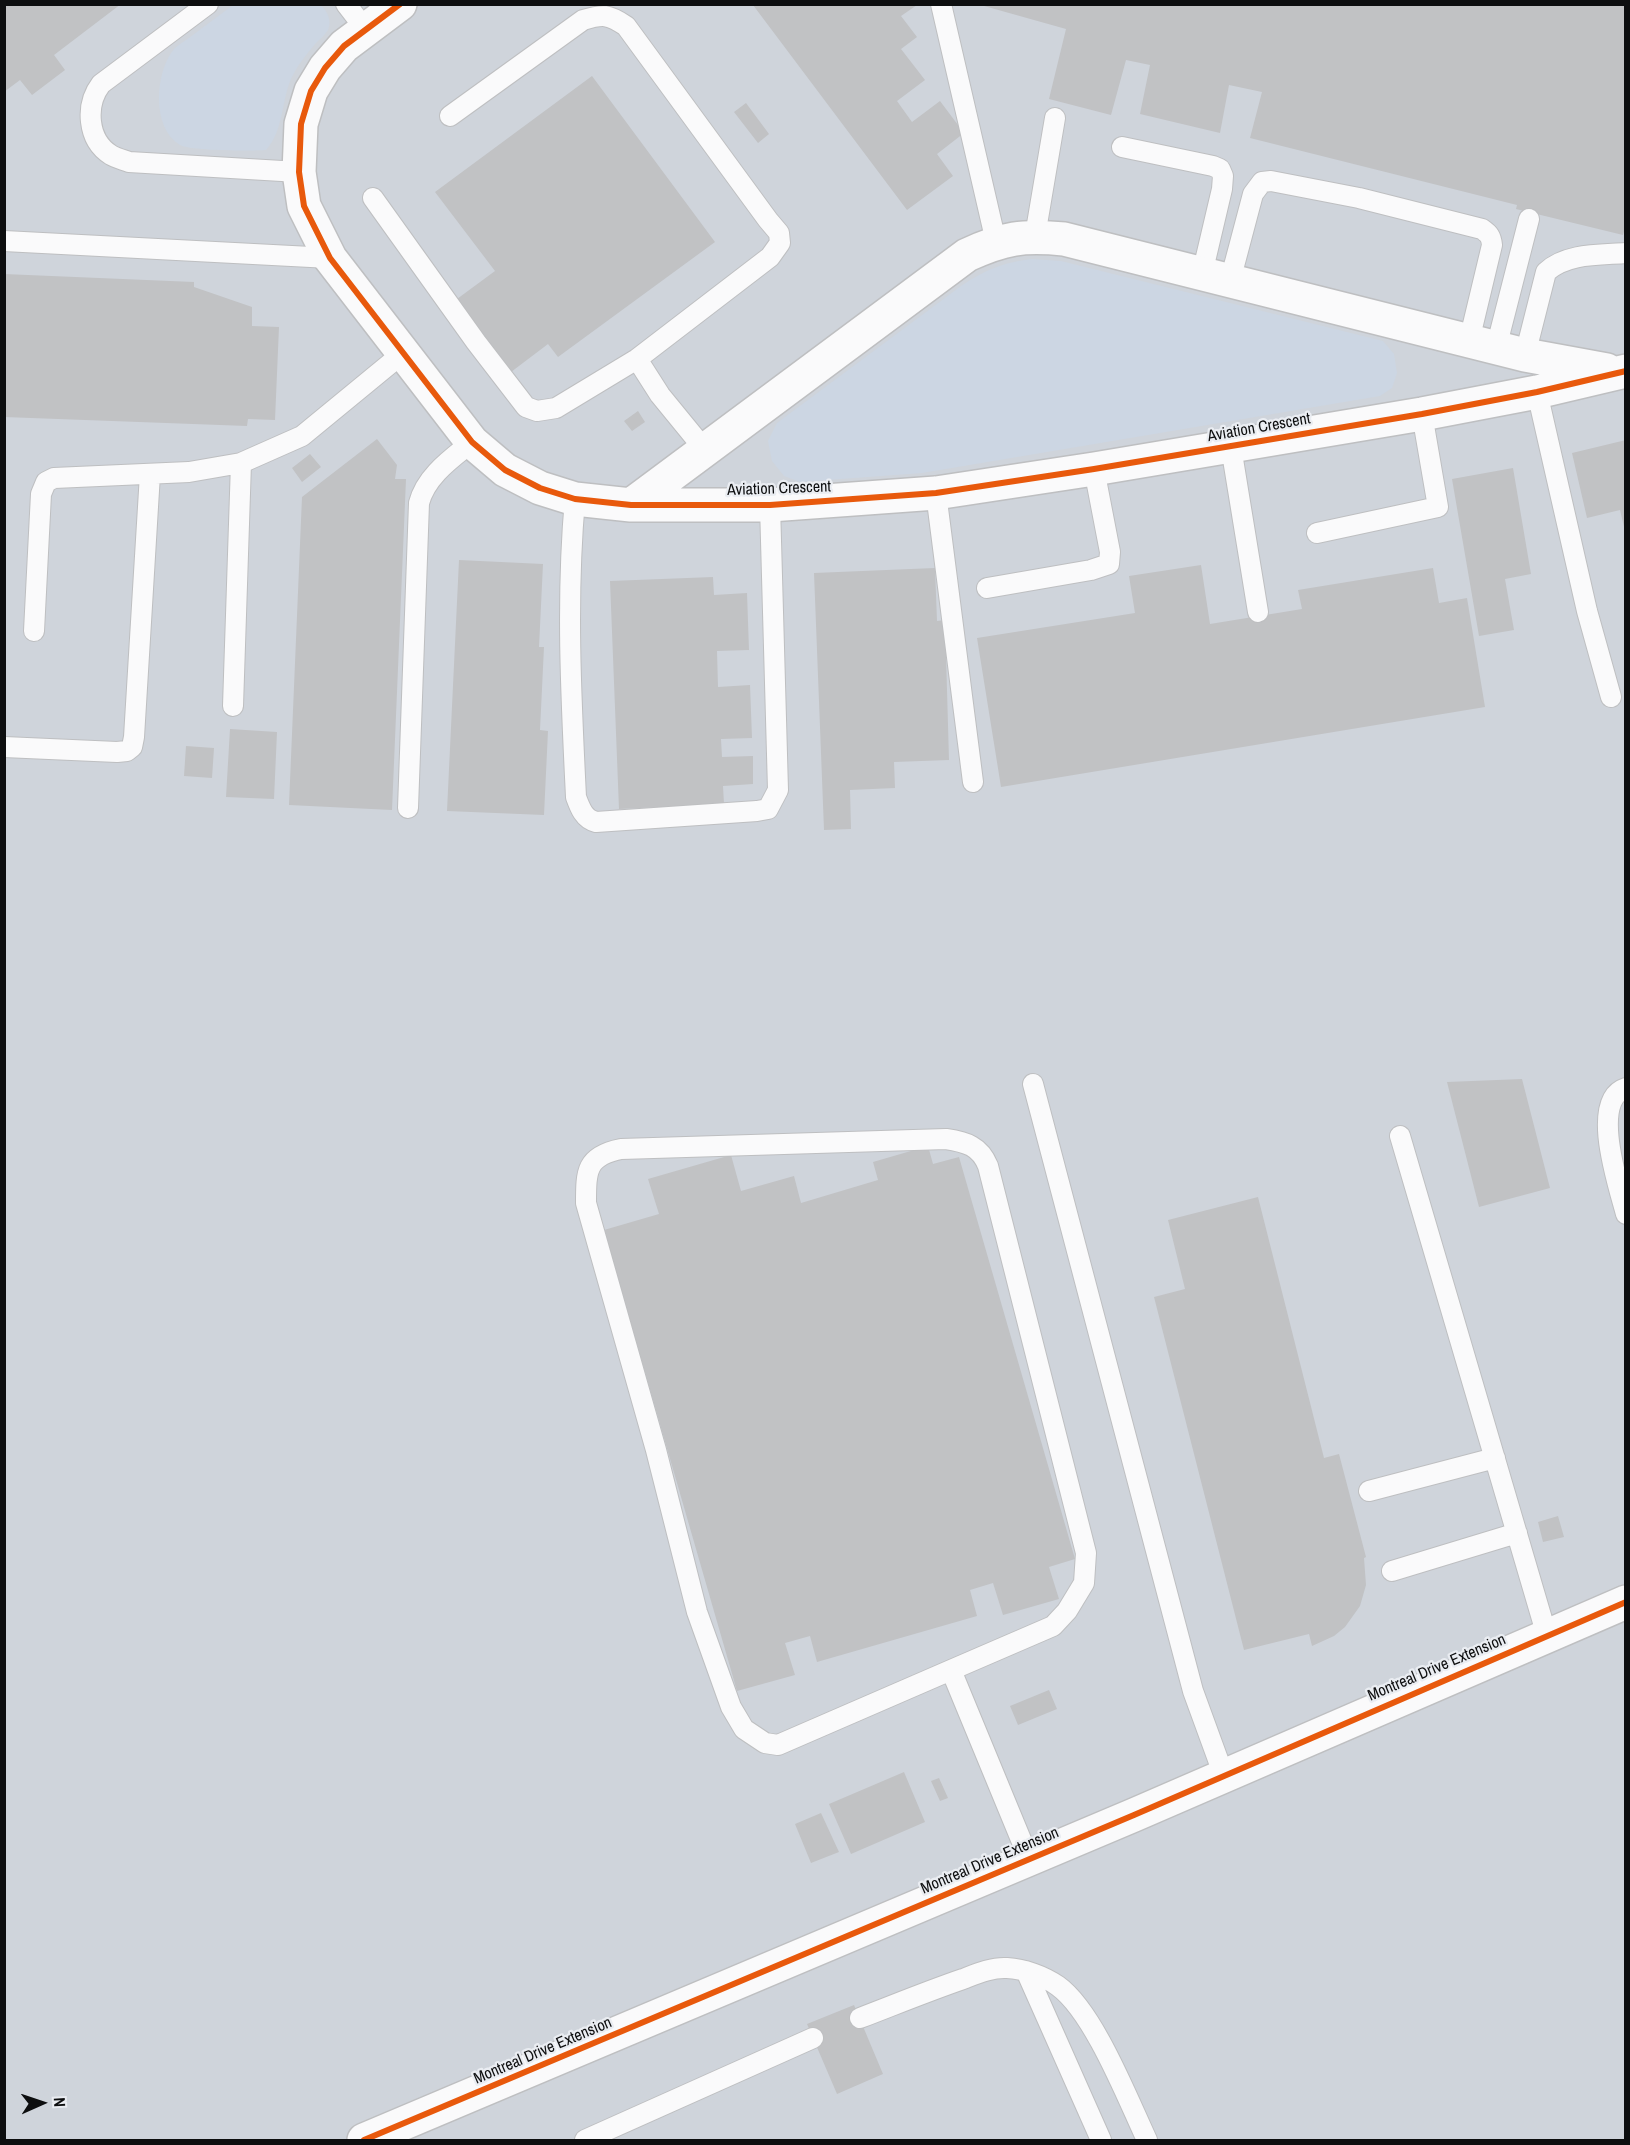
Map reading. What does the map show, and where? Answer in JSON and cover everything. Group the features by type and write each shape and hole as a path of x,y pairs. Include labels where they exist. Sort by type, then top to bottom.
{"street":[{"name":"Aviation Crescent","path":"400,4 344,46 325,68 311,91 301,124 299,172 304,206 330,258 472,442 505,470 540,488 575,499 631,506 770,505 936,493 1094,470 1422,414 1537,392 1623,372"},
{"name":"Aviation Crescent","path":"631,506 967,255 996,242 1035,236 1064,238 1497,348 1623,372"},
{"name":"Montreal Drive Extension","path":"364,2140 1224,1776 1626,1602"}],"lane":[{"path":"208,4 101,84 94,94 90,108 92,126 98,142 111,155 129,162 299,172"},
{"path":"345,4 366,30"},
{"path":"941,4 996,242"},
{"path":"373,198 476,342 526,407 537,411 556,408 637,359 770,257 780,243 779,233 626,26 611,16 597,15 583,20 450,116"},
{"path":"1035,236 1055,118"},
{"path":"1122,147 1220,169 1223,176 1216,277"},
{"path":"1216,277 1253,194 1262,182 1272,181 1359,198 1482,229 1491,237 1497,348"},
{"path":"1497,348 1529,219"},
{"path":"4,241 330,258"},
{"path":"1497,348 1546,272 1553,265 1569,259 1626,252"},
{"path":"34,631 41,494 46,482 54,478 189,472 241,463 302,436 403,352"},
{"path":"637,359 660,394 705,450"},
{"path":"1537,392 1587,612 1611,697"},
{"path":"1317,533 1438,507 1422,414"},
{"path":"408,808 419,503 428,482 472,442"},
{"path":"1231,447 1258,612"},
{"path":"233,706 241,463"},
{"path":"987,588 1091,570 1109,564 1110,552 1094,470"},
{"path":"4,747 117,752 127,751 132,747 150,474"},
{"path":"936,493 973,782"},
{"path":"575,499 571,546 570,684 576,797 583,814 589,820 596,822 757,811 768,808 774,799 778,790 770,505"},
{"path":"1033,1084 1190,1679 1224,1776"},
{"path":"1626,1088 1620,1090 1610,1101 1608,1118 1609,1144 1626,1214"},
{"path":"1400,1136 1547,1636"},
{"path":"946,1139 965,1142 984,1156 1086,1553 1084,1583 1067,1611 1053,1626 951,1670 778,1745 765,1743 744,1729 731,1707 697,1612 656,1450 586,1203 586,1181 591,1165 603,1152 621,1149 946,1139"},
{"path":"1370,1491 1495,1458"},
{"path":"1392,1571 1517,1533"},
{"path":"951,1670 1029,1859"},
{"path":"860,2018 985,1971 1005,1968 1026,1971 1058,1985 1078,2007 1107,2056 1147,2140"},
{"path":"1026,1971 1101,2140"},
{"path":"585,2140 813,2038"}],"shaded area":[{"path":"5,5 1625,5 1625,2140 5,2140"},
{"path":"233,5 321,5 328,16 329,26 327,32 308,52 293,74 276,134 266,150 208,149 180,145 164,126 160,113 160,85 163,71 174,49"},
{"path":"1032,259 1061,261 1383,341 1394,354 1397,373 1392,388 1380,396 922,473 800,482 784,476 772,461 768,441 777,423 961,286 995,268"}],"building":[{"path":"4,4 121,4 54,55 65,70 32,95 20,80 4,92"},
{"path":"977,4 1626,4 1626,225 1623,235 1516,209 1517,205 1250,138 1262,92 1229,85 1220,133 1140,114 1150,65 1126,60 1111,115 1049,99 1066,29"},
{"path":"753,5 917,5 901,16 917,37 901,49 925,80 897,101 912,122 940,101 964,133 937,154 953,176 907,210"},
{"path":"592,76 715,242 558,357 548,344 511,372 457,299 495,271 435,192"},
{"path":"746,103 769,134 758,143 734,112"},
{"path":"4,274 194,282 194,287 252,307 252,326 279,327 275,420 248,419 247,426 4,417"},
{"path":"638,411 645,422 632,431 624,421"},
{"path":"377,439 397,465 395,479 406,479 392,810 289,805 302,497"},
{"path":"1626,440 1625,531 1620,510 1587,518 1572,453"},
{"path":"310,454 321,467 302,482 292,468"},
{"path":"1513,468 1531,574 1505,579 1514,630 1479,636 1452,479"},
{"path":"459,560 543,564 539,647 544,647 540,730 548,731 544,815 447,811"},
{"path":"1201,565 1210,624 1302,609 1298,590 1433,568 1439,603 1467,598 1485,707 1001,787 977,638 1135,613 1129,576"},
{"path":"935,568 937,621 945,620 949,760 894,762 895,788 850,790 851,829 824,830 814,573"},
{"path":"713,577 714,595 747,593 749,650 717,651 718,687 750,685 752,738 721,739 722,757 753,756 753,784 723,786 724,804 619,809 610,581"},
{"path":"230,729 277,732 274,799 226,797"},
{"path":"186,746 214,748 212,778 184,776"},
{"path":"1522,1079 1550,1188 1479,1207 1447,1082"},
{"path":"928,1146 933,1164 959,1157 1075,1559 1049,1567 1059,1599 1003,1615 993,1583 970,1590 977,1616 817,1662 810,1636 785,1643 795,1675 737,1691 604,1230 659,1214 648,1179 731,1155 741,1191 794,1176 801,1203 878,1180 873,1162"},
{"path":"1258,1197 1324,1458 1339,1454 1366,1557 1364,1558 1366,1585 1360,1606 1345,1627 1334,1636 1312,1646 1309,1634 1244,1650 1154,1297 1185,1289 1168,1220"},
{"path":"1558,1516 1564,1537 1543,1542 1538,1522"},
{"path":"1049,1690 1057,1709 1018,1725 1010,1706"},
{"path":"904,1772 925,1822 851,1854 829,1804"},
{"path":"939,1778 948,1798 940,1801 931,1781"},
{"path":"821,1813 839,1852 811,1863 795,1824"},
{"path":"854,2005 883,2074 837,2094 807,2024"}],"cycle path":[{"path":"400,4 344,46 325,68 311,91 301,124 299,172 304,206 330,258 472,442 505,470 540,488 575,499 631,505 770,505 936,493 1422,414 1537,392 1626,371"},
{"path":"364,2140 1134,1815 1626,1602"}]}
